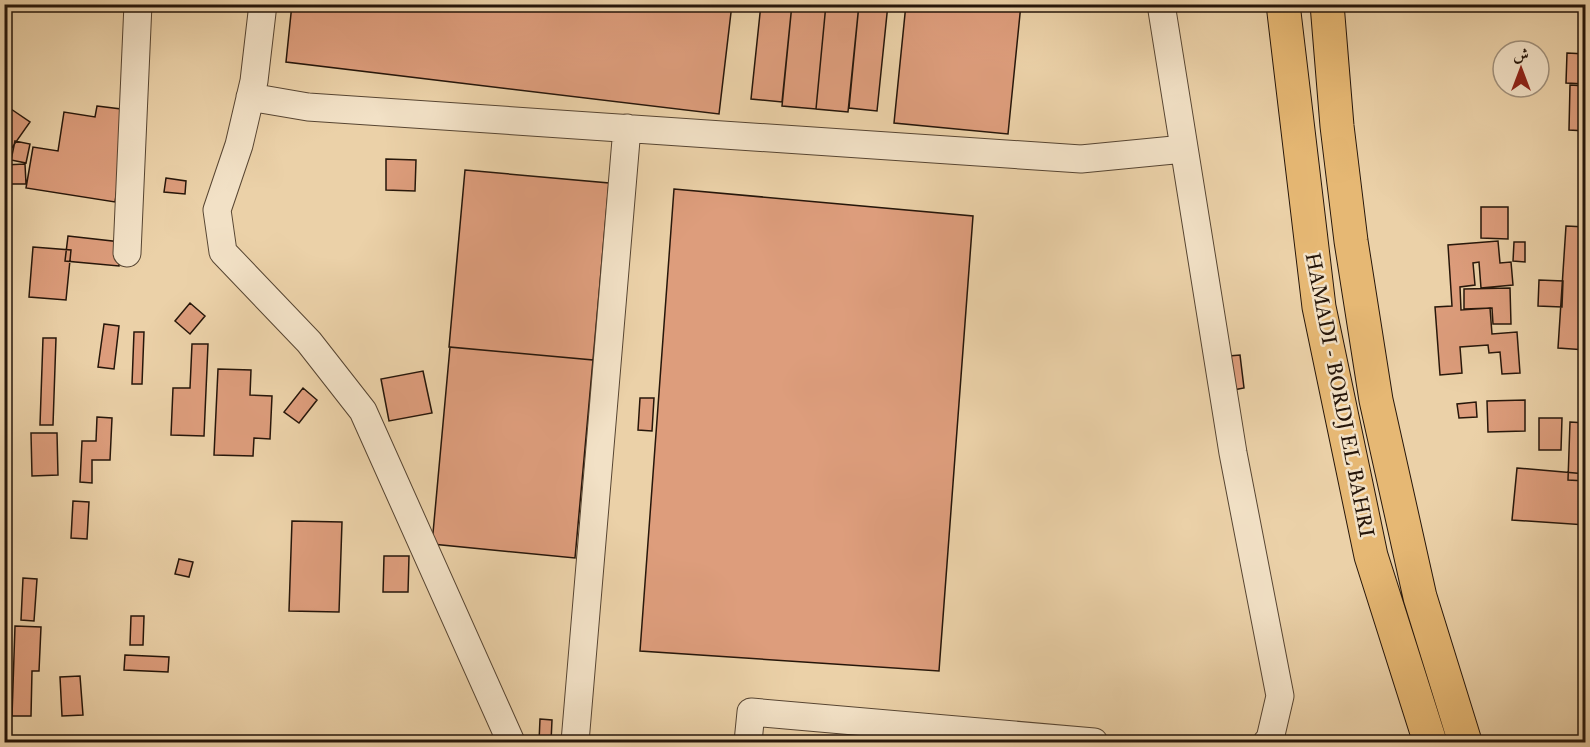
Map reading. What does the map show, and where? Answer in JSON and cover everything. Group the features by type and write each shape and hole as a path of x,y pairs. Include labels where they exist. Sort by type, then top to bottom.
{"highway":[{"name":"HAMADI - BORDJ EL BAHRI","path":"1283,4 1319,307 1371,556 1430,742"},
{"name":"HAMADI - BORDJ EL BAHRI","path":"1327,4 1351,241 1376,400 1420,597 1465,742"}],"street":[{"path":"127,253 138,4"},
{"path":"263,4 254,81 239,145 217,210 223,252 309,342 363,411 511,742"},
{"path":"1161,4 1233,453 1280,696 1270,739 1267,742"},
{"path":"250,97 308,107 1081,159 1184,149"},
{"path":"575,742 627,128"},
{"path":"748,742 751,712 1094,742"}],"building":[{"path":"292,4 732,4 719,114 286,62"},
{"path":"761,4 792,4 782,102 751,99"},
{"path":"792,4 826,4 816,109 782,106"},
{"path":"826,4 859,4 848,112 816,109"},
{"path":"859,4 888,4 877,111 849,108"},
{"path":"906,4 1021,4 1008,134 894,123"},
{"path":"1567,53 1586,54 1586,84 1566,83"},
{"path":"1570,85 1586,86 1586,131 1569,130"},
{"path":"97,106 129,110 115,202 26,188 33,147 58,151 64,112 95,117"},
{"path":"11,109 30,122 4,159 4,119"},
{"path":"15,141 30,144 26,163 11,160"},
{"path":"386,159 416,160 415,191 386,190"},
{"path":"25,164 26,184 4,184 4,165"},
{"path":"465,170 609,183 593,360 449,347"},
{"path":"166,178 186,181 185,194 164,192"},
{"path":"674,189 973,216 939,671 640,651"},
{"path":"1481,207 1508,207 1508,239 1481,238"},
{"path":"1566,226 1586,227 1586,350 1558,348"},
{"path":"68,236 121,242 119,266 65,261"},
{"path":"1498,241 1500,263 1511,262 1513,285 1481,288 1479,262 1473,263 1475,285 1460,287 1461,310 1490,308 1492,334 1517,332 1520,373 1502,374 1500,352 1489,353 1488,345 1460,347 1462,373 1440,375 1435,307 1452,306 1448,245"},
{"path":"1514,242 1525,242 1525,262 1513,261"},
{"path":"33,247 71,250 66,300 29,297"},
{"path":"1539,280 1563,281 1562,307 1538,306"},
{"path":"1510,288 1511,324 1493,324 1492,308 1464,309 1464,289"},
{"path":"190,303 205,316 190,334 175,321"},
{"path":"104,324 119,326 114,369 98,367"},
{"path":"134,332 144,332 142,384 132,384"},
{"path":"43,338 56,338 53,425 40,425"},
{"path":"192,344 208,344 204,436 171,435 173,388 190,388"},
{"path":"450,347 593,360 575,558 432,544"},
{"path":"1240,355 1244,388 1233,390 1229,356"},
{"path":"218,369 251,370 250,395 272,396 270,439 254,438 253,456 214,455"},
{"path":"423,371 432,413 389,421 381,379"},
{"path":"303,388 317,400 299,423 284,412"},
{"path":"640,398 654,398 652,431 638,430"},
{"path":"1525,400 1525,431 1488,432 1487,401"},
{"path":"1476,402 1477,417 1459,418 1457,404"},
{"path":"97,417 112,418 110,460 92,460 92,483 80,482 82,441 96,441"},
{"path":"1539,418 1562,418 1561,450 1539,450"},
{"path":"1570,422 1586,423 1586,481 1568,480"},
{"path":"31,433 57,433 58,475 32,476"},
{"path":"1517,468 1586,474 1586,525 1512,520"},
{"path":"73,501 89,502 87,539 71,538"},
{"path":"292,521 342,522 339,612 289,611"},
{"path":"384,556 409,556 408,592 383,592"},
{"path":"179,559 193,562 189,577 175,574"},
{"path":"23,578 37,579 34,621 21,620"},
{"path":"131,616 144,616 143,645 130,645"},
{"path":"15,626 41,627 39,671 32,671 31,716 12,716"},
{"path":"125,655 169,657 168,672 124,670"},
{"path":"80,676 83,715 62,716 60,677"},
{"path":"540,719 552,720 551,742 539,742"}]}
